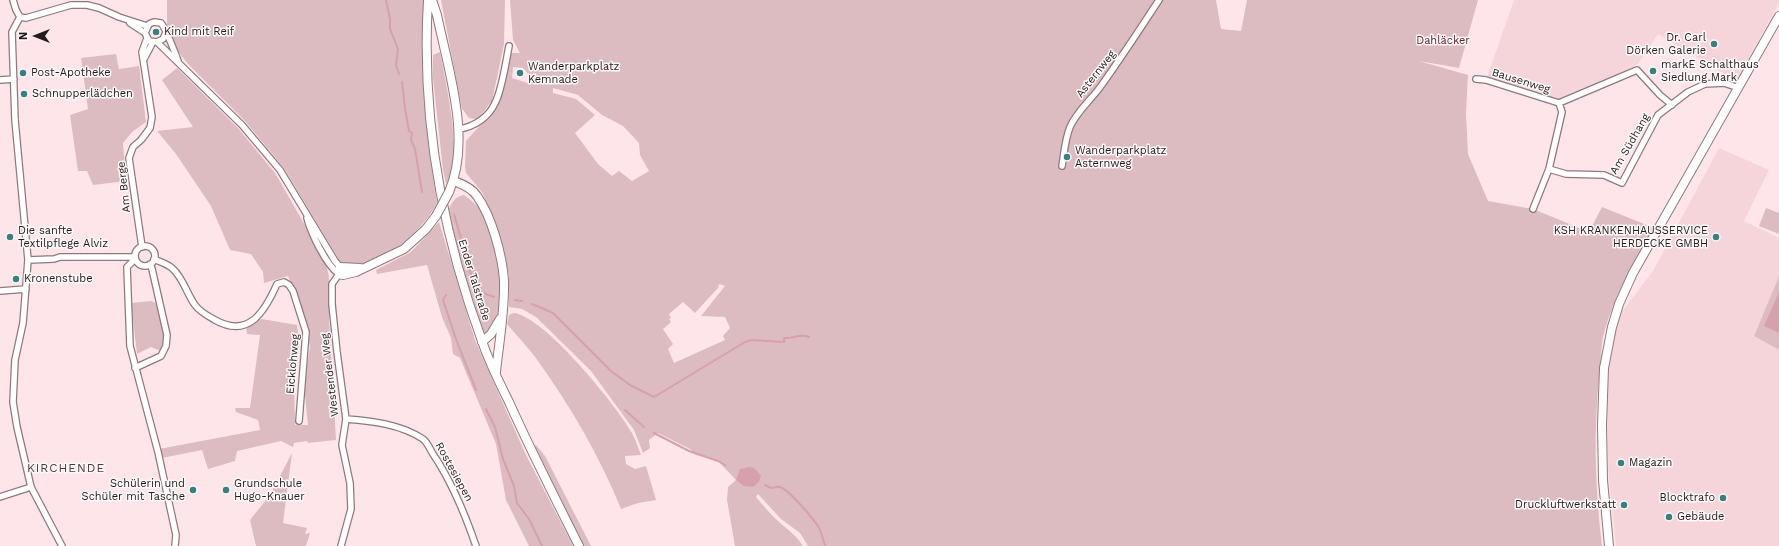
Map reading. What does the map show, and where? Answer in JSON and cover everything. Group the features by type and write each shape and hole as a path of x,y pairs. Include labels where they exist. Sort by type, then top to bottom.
{"main road":[{"name":"Ender Talstraße","path":"428,0 427,78 432,142 436,171 452,248 482,342 495,373 530,449 579,546"},
{"path":"340,270 349,274 404,249 426,229 436,216 454,181 459,156 459,129 437,15 432,0"},
{"path":"1609,546 1603,464 1602,388 1607,346 1619,304 1633,273 1779,16"},
{"path":"454,181 464,185 476,195 489,218 499,250 504,280 503,312 495,373"},
{"path":"482,342 491,334 503,312"}],"street":[{"path":"13,0 20,17"},
{"name":"Asternweg","path":"1062,166 1070,129 1073,122 1084,105 1096,93 1128,49 1159,0"},
{"path":"20,17 26,18 71,3 99,8 119,17 147,26 154,22 164,26 178,62"},
{"path":"20,17 12,32 15,122 28,260 23,323 15,360 13,395 17,427 31,487 62,546"},
{"path":"119,17 155,42 178,62 242,125 280,170 306,216 322,251 334,271 340,270"},
{"path":"146,36 147,26"},
{"path":"143,61 155,42 163,39 166,32"},
{"name":"Am Berge","path":"142,247 129,158 133,147 141,140 150,128 152,117 142,52 146,36"},
{"path":"459,129 469,128 479,122 495,104 509,46"},
{"path":"1533,209 1549,169 1562,112 1559,103 1637,70 1660,95 1672,105 1688,92 1705,84 1724,83 1739,88"},
{"path":"0,80 14,79"},
{"name":"Bausenweg","path":"1476,79 1486,80 1559,103"},
{"name":"Am Südhang","path":"1549,169 1566,174 1604,175 1622,183 1658,115 1672,105"},
{"path":"135,258 140,265 150,264 154,259 154,252 151,249 142,247 136,252 135,258 127,267 130,346 159,458 176,535 175,546"},
{"path":"28,260 60,257 135,258"},
{"name":"Eicklohweg","path":"154,259 172,267 196,306 208,317 223,325 234,326 253,322 268,304 277,284 284,282 290,285 293,290 306,332 299,421"},
{"path":"135,368 161,356 167,341 154,276 150,264"},
{"name":"Westender Weg","path":"340,270 332,284 332,304 346,419 342,445 350,483 351,509 341,546"},
{"path":"0,291 26,289"},
{"name":"Rostesiepen","path":"346,419 400,427 424,440 441,465 464,513 476,546"},
{"path":"0,497 31,487"}],"shaded area":[{"path":"1514,0 1779,0 1779,3 1736,81 1658,34 1638,64 1559,103 1486,80"},
{"path":"1719,148 1769,170 1744,221 1779,238 1779,276 1754,336 1779,350 1779,546 1616,546 1609,480 1606,389 1610,350 1620,314 1653,271"},
{"path":"1779,292 1779,333 1764,326"},
{"path":"749,467 757,471 761,476 759,482 753,487 744,486 736,480 740,469"}],"green space":[{"path":"167,0 424,0 424,78 432,171 437,203 421,226 410,238 382,257 368,263 354,266 341,263 284,168 245,121 188,64 177,50 167,24"},
{"path":"441,0 505,0 504,44 492,101 478,119 467,116 462,109"},
{"name":"Dahläcker","path":"510,0 1216,0 1221,29 1241,31 1247,0 1478,0 1459,68 1419,61 1468,75 1466,114 1468,154 1488,201 1533,209 1589,232 1602,207 1654,228 1632,266 1613,305 1602,342 1596,413 1596,480 1602,546 808,546 800,533 781,519 758,494 756,497 803,546 735,546 727,500 728,487 736,480 718,461 696,455 690,449 658,433 649,440 650,448 643,453 634,430 591,371 536,317 522,309 509,307 509,275 497,226 482,192 466,173 465,167 466,141 498,105 511,53 520,53 513,40","holes":["513,67 523,68 531,77 531,84 512,78","553,88 578,95 602,115 623,126 639,143 640,155 649,171 632,181 619,171 612,176 598,164 575,133 595,115 576,99 553,93","719,284 725,286 701,316 725,317 730,328 723,336 725,340 674,363 668,349 673,344 663,329 671,322 669,319 671,318 669,314 683,302 695,313 718,288"]},
{"path":"440,52 449,100 454,140 454,158 451,173 446,184 443,170 433,78 433,55"},
{"path":"116,54 119,69 139,66 146,122 132,132 123,143 126,181 93,185 87,171 78,171 70,115 88,109 81,58"},
{"path":"177,68 238,128 275,173 325,260 329,277 329,318 336,440 294,443 293,447 281,441 237,451 235,461 208,469 202,450 162,458 159,449 260,430 258,420 236,412 235,408 250,408 260,335 247,334 246,326 262,319 297,325 299,339 294,380 295,425 308,425 304,385 310,347 306,322 288,276 264,283 263,272 251,254 230,250 211,206 176,154 157,131 193,127 162,80"},
{"path":"464,195 482,212 491,236 498,266 500,297 499,311 495,324 485,337 456,247 448,210 456,198"},
{"path":"1766,208 1779,213 1779,234 1759,226"},
{"path":"439,222 475,340 525,453 573,546 529,546 506,500 496,444 460,358 453,354 451,338 442,317 427,265 377,274 376,270 411,252"},
{"path":"1779,276 1779,350 1754,336"},
{"path":"151,301 158,304 164,333 163,345 161,351 151,347 137,354 131,303"},
{"path":"514,313 527,318 561,345 596,384 624,420 636,441 641,455 625,456 626,464 635,469 646,466 656,500 638,503 621,509 604,470 573,414 534,356 507,324 509,315"},
{"path":"536,445 545,456 591,546 584,546 534,448"},
{"path":"292,453 283,523 307,528 305,534 310,533 306,546 256,546 250,520 270,495"}],"waterway":[{"path":"386,0 390,19 390,29 398,49 396,65 399,74"},
{"path":"402,82 409,131 412,133 411,140 415,149 422,192"},
{"path":"454,214 474,285 478,291 494,297"},
{"path":"446,295 443,300 456,339 476,390"},
{"path":"515,300 522,301"},
{"path":"532,304 553,313 611,371 630,385 654,397 745,342 752,340 784,342 784,338 800,336 809,337"},
{"path":"486,409 495,427 503,459 514,486 517,503 529,519 542,546"},
{"path":"625,410 644,427"},
{"path":"654,433 689,451 725,465"},
{"path":"765,485 771,488 780,487 795,499 819,528 825,546"}],"place":[{"name":"Kind mit Reif","path":"156,32"},
{"name":"Dr. Carl Dörken Galerie","path":"1714,44"},
{"name":"markE Schalthaus Siedlung Mark","path":"1653,71"},
{"name":"Post-Apotheke","path":"23,73"},
{"name":"Wanderparkplatz Kemnade","path":"520,73"},
{"name":"Schnupperlädchen","path":"24,94"},
{"name":"Wanderparkplatz Asternweg","path":"1067,157"},
{"name":"Die sanfte Textilpflege Alviz","path":"10,237"},
{"name":"KSH KRANKENHAUSSERVICE HERDECKE GMBH","path":"1716,237"},
{"name":"Kronenstube","path":"16,279"},
{"name":"Magazin","path":"1621,463"},
{"name":"Schülerin und Schüler mit Tasche","path":"193,490"},
{"name":"Grundschule Hugo-Knauer","path":"226,490"},
{"name":"Blocktrafo","path":"1723,498"},
{"name":"Druckluftwerkstatt","path":"1624,505"},
{"name":"Gebäude","path":"1669,517"}],"district":[{"name":"KIRCHENDE","path":"66,468"}]}
